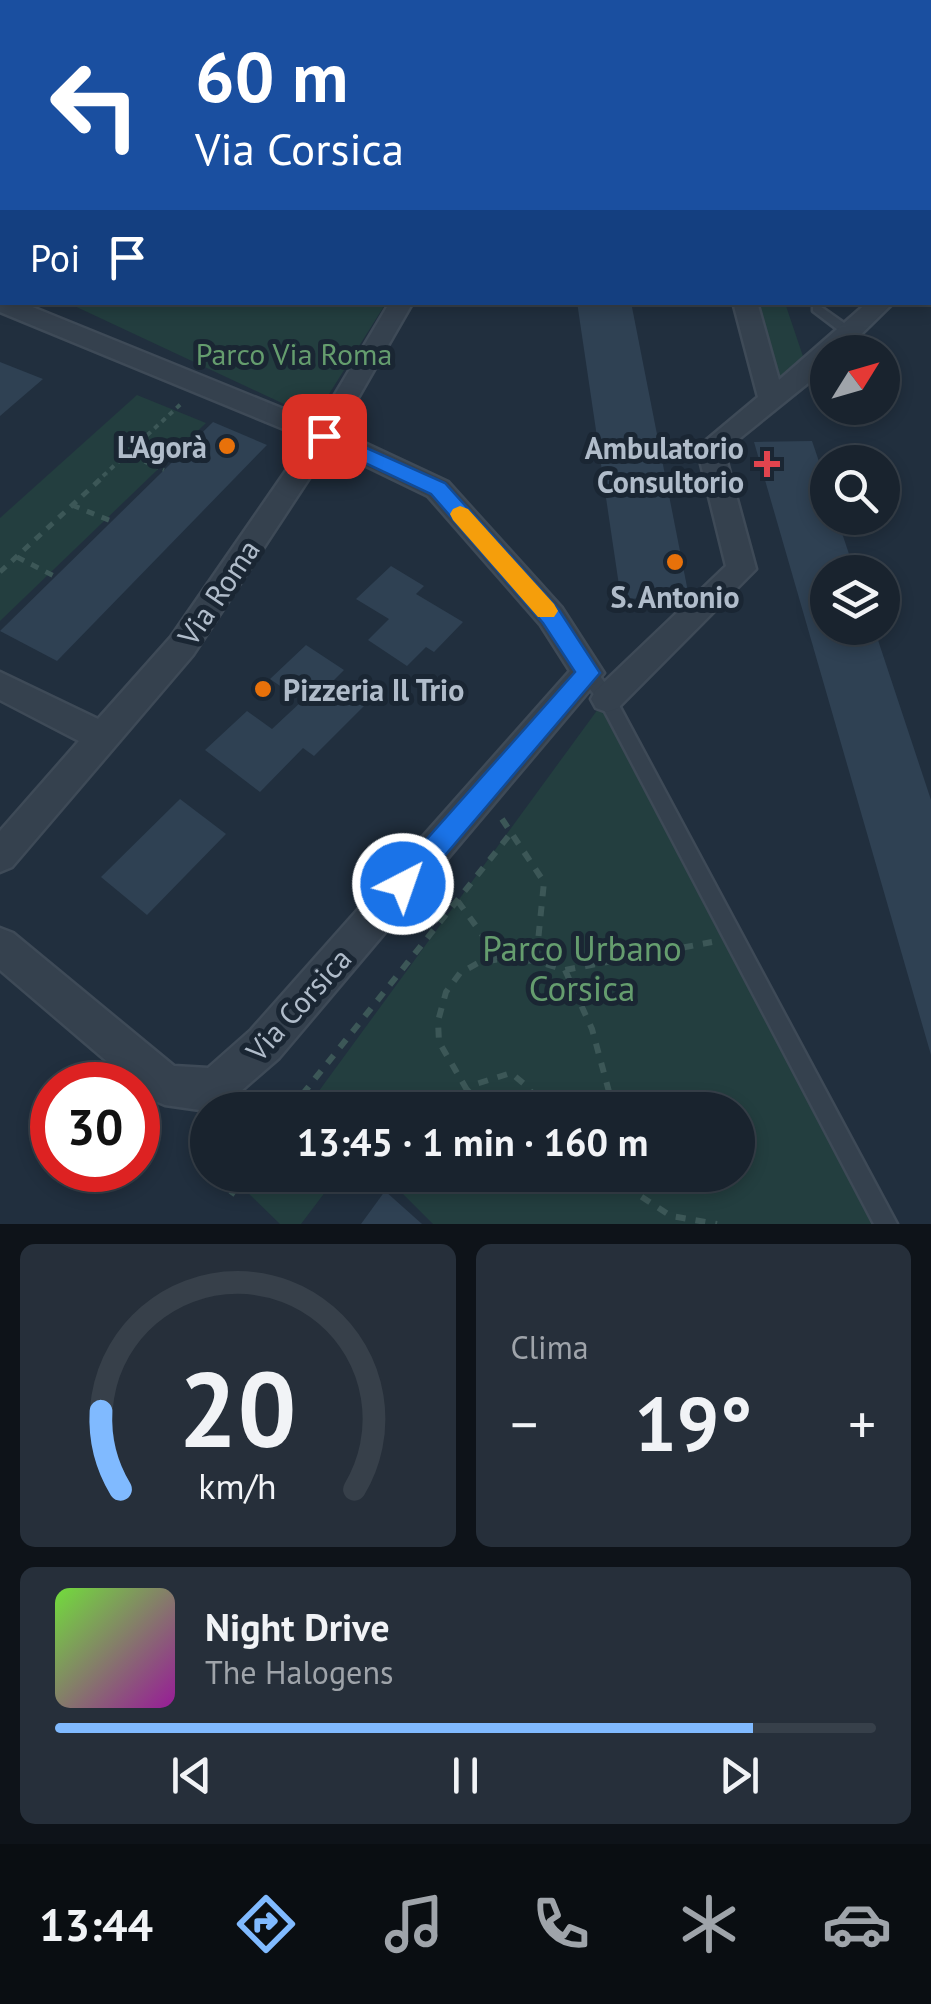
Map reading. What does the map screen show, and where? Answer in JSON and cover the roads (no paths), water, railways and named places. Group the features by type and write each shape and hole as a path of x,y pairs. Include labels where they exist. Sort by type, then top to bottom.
{"street":[{"path":"2,305 324,436 438,489 551,616 598,686"},
{"name":"Via Roma","path":"0,856 182,646 324,436 400,305"},
{"path":"746,305 772,400 810,370"},
{"path":"850,333 880,305"},
{"name":"Via Corsica","path":"0,946 164,1085 200,1090 235,1074 483,792 598,686 740,568 710,448 772,400"},
{"path":"0,685 104,738"}],"lane":[{"path":"817,308 850,333"},
{"path":"598,686 886,1224"}],"place":[{"name":"L'Agorà","path":"227,446"},
{"name":"Ambulatorio Consultorio","path":"767,464"},
{"name":"S. Antonio","path":"675,562"},
{"name":"Pizzeria Il Trio","path":"263,689"}],"park label":[{"name":"Parco Via Roma","path":"294,353"},
{"name":"Parco Urbano Corsica","path":"582,968"}]}
